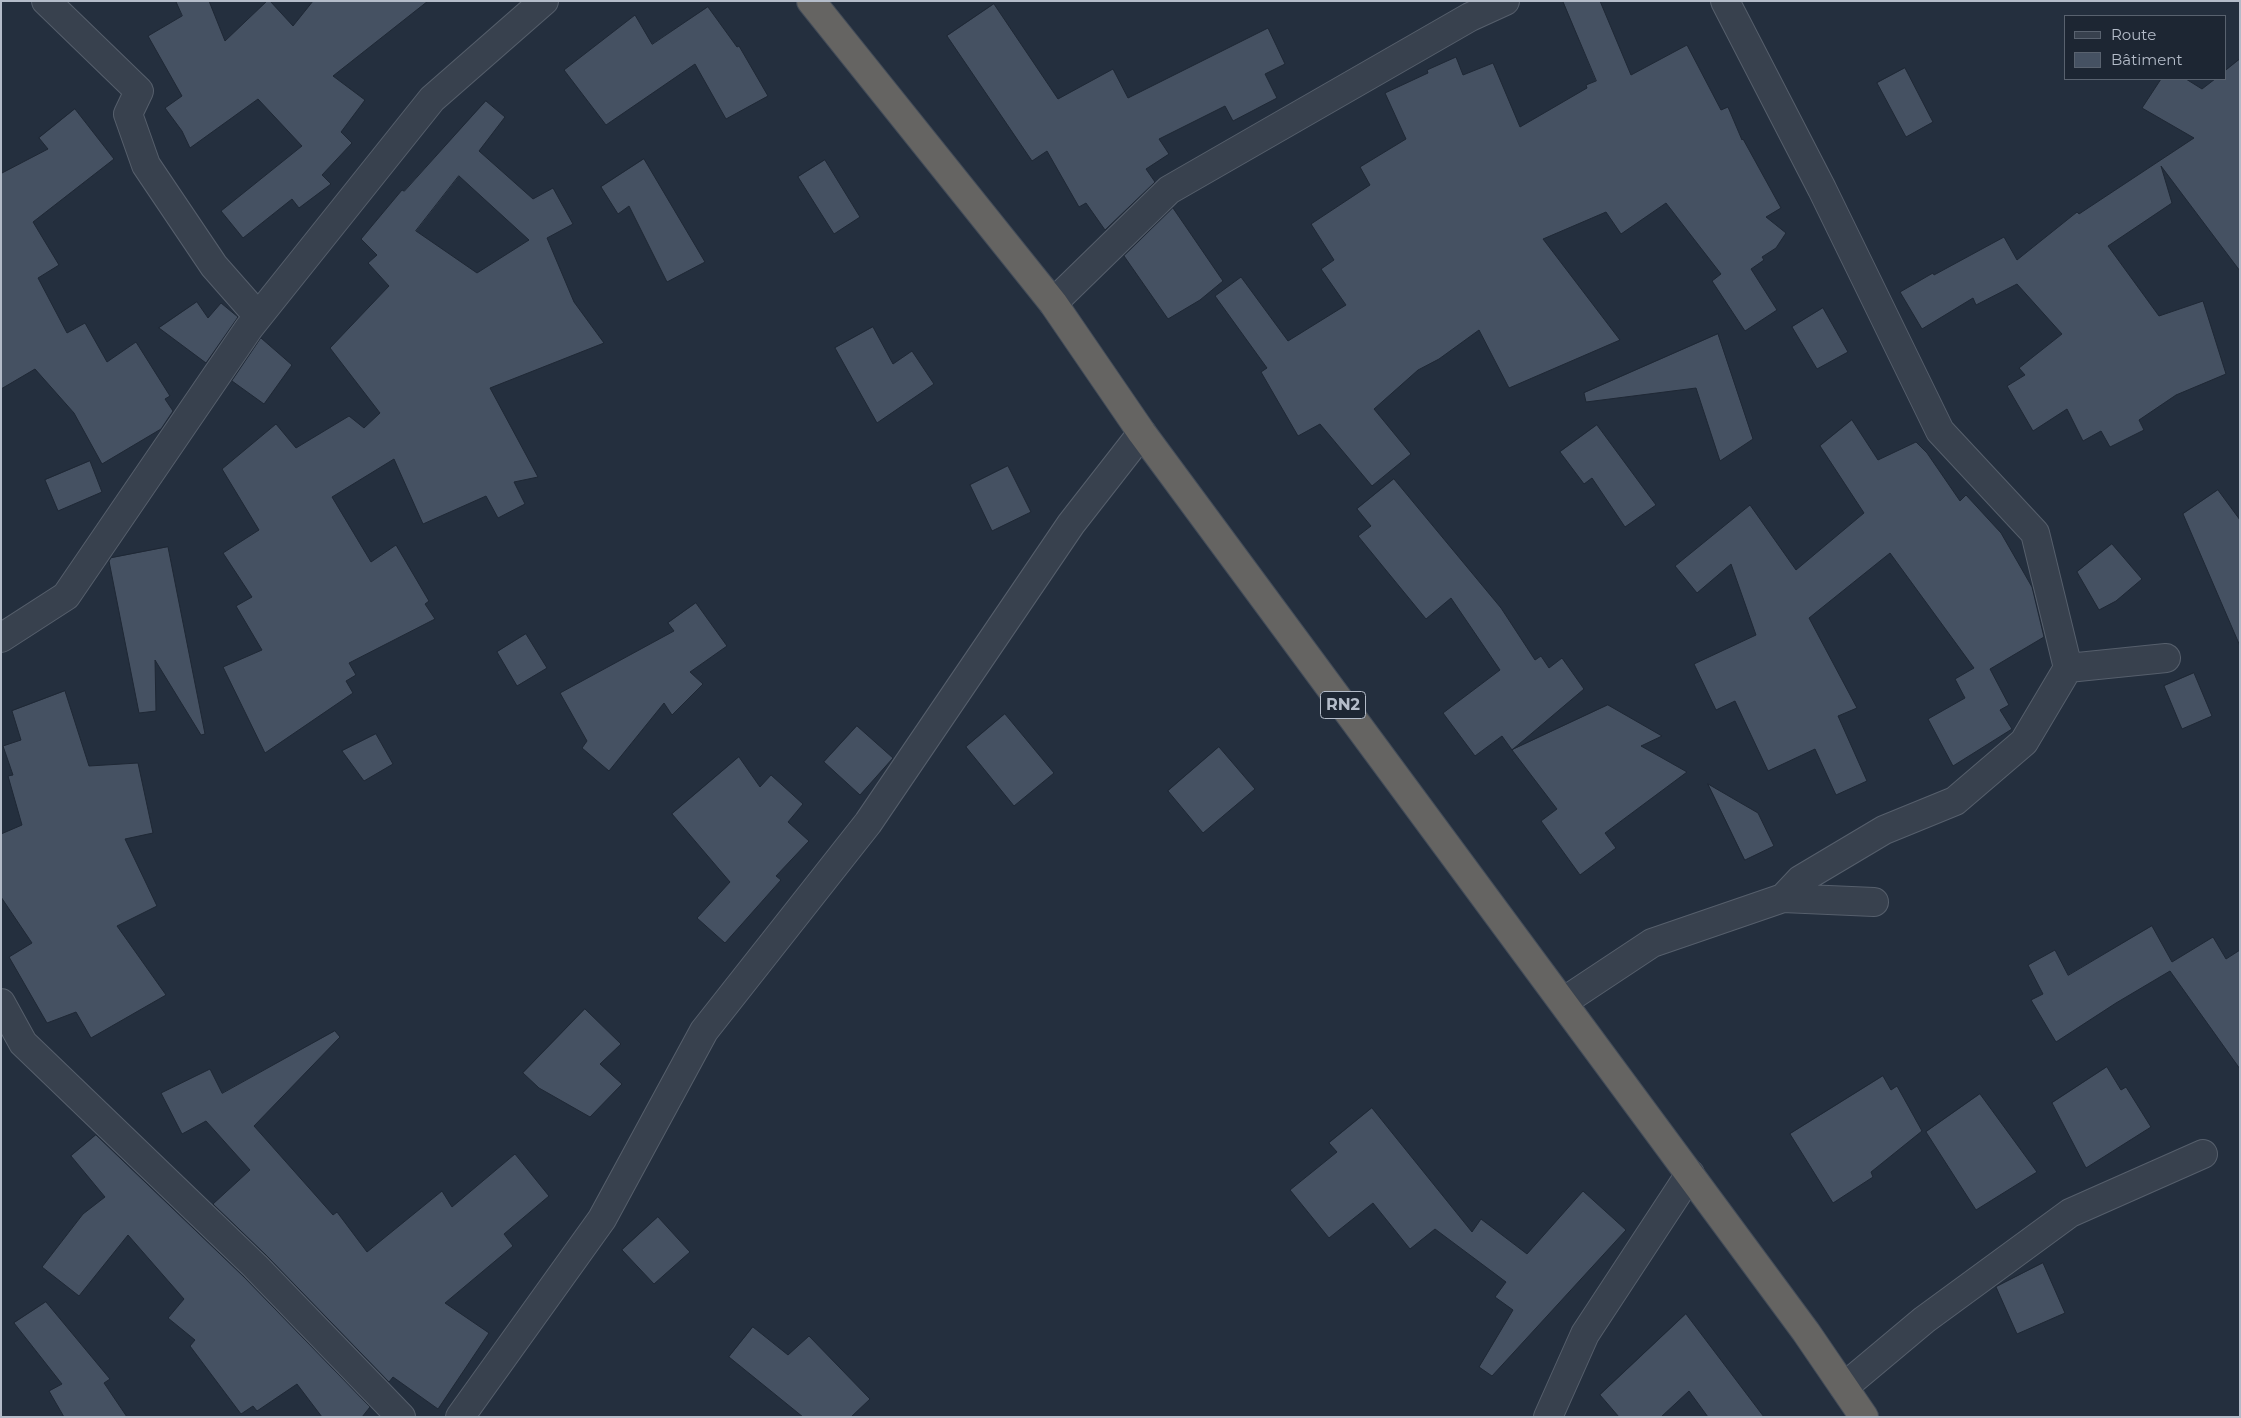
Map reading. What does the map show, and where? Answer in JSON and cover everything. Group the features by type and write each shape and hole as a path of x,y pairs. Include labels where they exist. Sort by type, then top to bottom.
{"highway":[{"name":"RN2","path":"811,1 1053,302 1142,433 1806,1332 1864,1417"}],"street":[{"path":"46,1 139,91 128,114 146,165 214,266 258,316"},
{"path":"1,638 66,596 258,316 432,99 544,1"},
{"path":"1053,302 1169,190 1470,17 1505,1"},
{"path":"1725,1 1822,189 1940,431 2035,533 2068,668 2024,742 1955,801 1884,830 1800,880 1783,898"},
{"path":"460,1417 602,1219 704,1031 868,822 1071,524 1142,433"},
{"path":"2068,668 2166,658"},
{"path":"1563,1002 1652,943 1783,898 1874,902"},
{"path":"1,1003 23,1043 255,1266 401,1417"},
{"path":"1844,1387 1924,1320 2070,1212 2202,1154"},
{"path":"1548,1417 1585,1334 1690,1174"}],"building":[{"path":"176,1 209,1 225,41 267,1 270,1 293,26 313,1 428,1 333,76 365,100 341,132 352,143 322,175 331,184 299,208 292,199 243,238 221,211 302,146 258,99 190,148 182,131 165,108 182,96 148,36 182,16"},
{"path":"1563,1 1600,1 1631,75 1687,45 1721,110 1728,107 1742,140 1781,208 1766,217 1786,233 1776,248 1762,257 1764,260 1751,269 1777,310 1745,331 1712,281 1721,274 1666,203 1621,234 1606,212 1543,239 1620,340 1509,388 1479,330 1439,359 1418,370 1374,409 1411,454 1372,486 1320,424 1298,436 1261,372 1267,368 1215,296 1241,277 1288,341 1346,305 1321,269 1334,260 1311,224 1370,185 1360,167 1406,139 1385,93 1428,73 1427,70 1456,57 1463,75 1493,63 1520,127 1587,88 1586,85 1596,81"},
{"path":"994,4 1058,99 1113,69 1128,98 1268,28 1285,64 1265,74 1277,98 1233,121 1225,106 1159,139 1169,154 1146,169 1155,182 1105,230 1086,203 1079,207 1047,151 1032,161 947,36"},
{"path":"708,7 737,47 739,46 768,96 726,119 695,64 606,125 564,70 635,15 652,44"},
{"path":"2240,59 2240,271 2161,166 2172,203 2108,246 2159,316 2203,301 2226,374 2176,395 2139,420 2144,430 2110,447 2101,431 2083,441 2067,409 2033,431 2007,386 2025,375 2019,368 2062,334 2017,284 1976,305 1973,298 1922,329 1900,292 2004,237 2017,260 2077,212 2079,214 2194,138 2142,108 2160,80 2188,80 2202,89 2214,80 2226,80 2226,70"},
{"path":"1905,68 1933,122 1906,137 1877,83"},
{"path":"486,101 505,117 479,151 533,199 553,188 573,224 547,238 574,302 604,343 490,388 538,477 514,482 525,504 498,518 486,496 423,524 394,459 332,497 371,562 396,545 429,601 425,604 435,619 349,663 356,675 346,681 353,693 265,753 223,667 262,650 236,606 252,597 223,553 259,530 222,469 276,424 296,448 349,416 364,428 380,413 330,348 389,286 368,263 377,255 361,239 402,190 404,191","holes":["459,176 529,240 477,273 416,231"]},
{"path":"75,109 114,159 33,222 59,265 38,278 67,333 85,323 107,362 136,342 170,396 165,399 173,411 161,429 102,464 74,413 35,369 1,389 1,171 2,173 48,149 39,138"},
{"path":"644,159 705,262 667,282 629,206 618,214 601,187"},
{"path":"825,160 860,217 834,234 798,177"},
{"path":"1173,208 1223,281 1200,300 1168,319 1124,256"},
{"path":"197,302 208,318 221,303 238,317 206,363 159,328"},
{"path":"1823,308 1848,352 1817,369 1792,327"},
{"path":"873,327 893,364 912,351 934,384 877,423 835,348"},
{"path":"1718,334 1753,439 1720,461 1696,388 1586,402 1584,393"},
{"path":"261,338 292,365 264,404 232,381"},
{"path":"1852,420 1878,460 1916,442 1927,453 1960,501 1966,495 2001,533 2032,587 2044,637 1990,669 2009,705 2000,710 2012,729 1953,766 1928,719 1965,698 1955,679 1974,668 1890,553 1809,618 1857,708 1838,716 1867,781 1836,795 1815,749 1768,771 1735,701 1716,710 1694,664 1756,635 1731,564 1697,593 1675,566 1750,505 1796,570 1864,513 1820,446"},
{"path":"1597,425 1656,505 1625,527 1592,478 1584,484 1560,452"},
{"path":"90,461 102,492 58,511 45,480"},
{"path":"1008,466 1031,512 992,531 970,485"},
{"path":"1394,479 1501,608 1535,660 1541,656 1549,668 1562,658 1584,689 1512,750 1502,736 1475,756 1443,713 1500,670 1451,598 1426,619 1358,536 1371,526 1357,509"},
{"path":"2218,490 2240,520 2240,646 2183,514"},
{"path":"2112,544 2142,579 2116,601 2099,610 2077,572"},
{"path":"168,547 205,734 201,735 155,660 156,711 139,713 109,561 111,558"},
{"path":"696,603 727,646 690,672 703,684 672,715 664,703 609,771 582,748 587,741 560,693 674,631 668,623"},
{"path":"526,634 547,668 517,686 497,652"},
{"path":"2194,673 2212,716 2182,729 2164,686"},
{"path":"65,691 89,766 138,763 153,833 125,839 157,906 117,926 166,995 91,1038 76,1012 47,1023 9,957 32,943 1,897 1,834 22,825 8,776 13,775 3,746 21,740 12,711"},
{"path":"1608,705 1662,736 1641,746 1687,772 1605,833 1616,848 1580,875 1541,821 1557,809 1512,750"},
{"path":"1005,714 1054,773 1014,806 966,747"},
{"path":"857,726 893,758 860,795 824,762"},
{"path":"376,734 393,764 364,781 342,751"},
{"path":"1219,747 1255,789 1203,833 1168,791"},
{"path":"739,757 760,787 771,775 803,804 788,822 809,841 776,876 781,880 725,943 697,918 730,882 672,814"},
{"path":"1708,784 1758,813 1774,846 1745,860"},
{"path":"2152,926 2172,962 2213,937 2226,959 2240,950 2240,1069 2170,971 2056,1042 2031,1000 2043,994 2028,965 2055,950 2068,975"},
{"path":"585,1009 621,1044 600,1064 622,1084 590,1117 539,1088 523,1073"},
{"path":"335,1031 340,1037 254,1126 333,1215 337,1212 367,1252 442,1191 452,1207 515,1154 549,1196 504,1234 513,1246 445,1303 489,1333 438,1409 393,1377 389,1382 266,1255 213,1204 250,1170 206,1121 182,1134 161,1093 210,1069 222,1093"},
{"path":"2107,1067 2121,1090 2126,1087 2151,1127 2086,1168 2052,1103"},
{"path":"1883,1076 1891,1090 1897,1086 1922,1131 1871,1172 1873,1177 1833,1203 1790,1134"},
{"path":"1980,1094 2037,1172 1976,1210 1926,1132"},
{"path":"1372,1108 1472,1232 1481,1219 1527,1254 1583,1191 1626,1230 1492,1376 1479,1367 1513,1310 1495,1297 1506,1282 1435,1229 1410,1249 1373,1203 1329,1238 1290,1190 1337,1152 1329,1143"},
{"path":"96,1135 244,1277 370,1407 362,1417 322,1417 297,1384 257,1411 253,1406 241,1414 190,1346 195,1340 168,1318 184,1299 128,1235 79,1296 42,1267 83,1214 105,1197 71,1156"},
{"path":"658,1217 690,1252 654,1284 622,1250"},
{"path":"2043,1263 2065,1313 2017,1334 1996,1287"},
{"path":"46,1302 110,1379 104,1383 127,1417 64,1417 49,1391 62,1384 14,1323"},
{"path":"1686,1314 1764,1417 1708,1417 1689,1391 1661,1417 1619,1417 1600,1395"},
{"path":"753,1327 788,1355 809,1336 870,1399 851,1417 803,1417 729,1357"}]}
